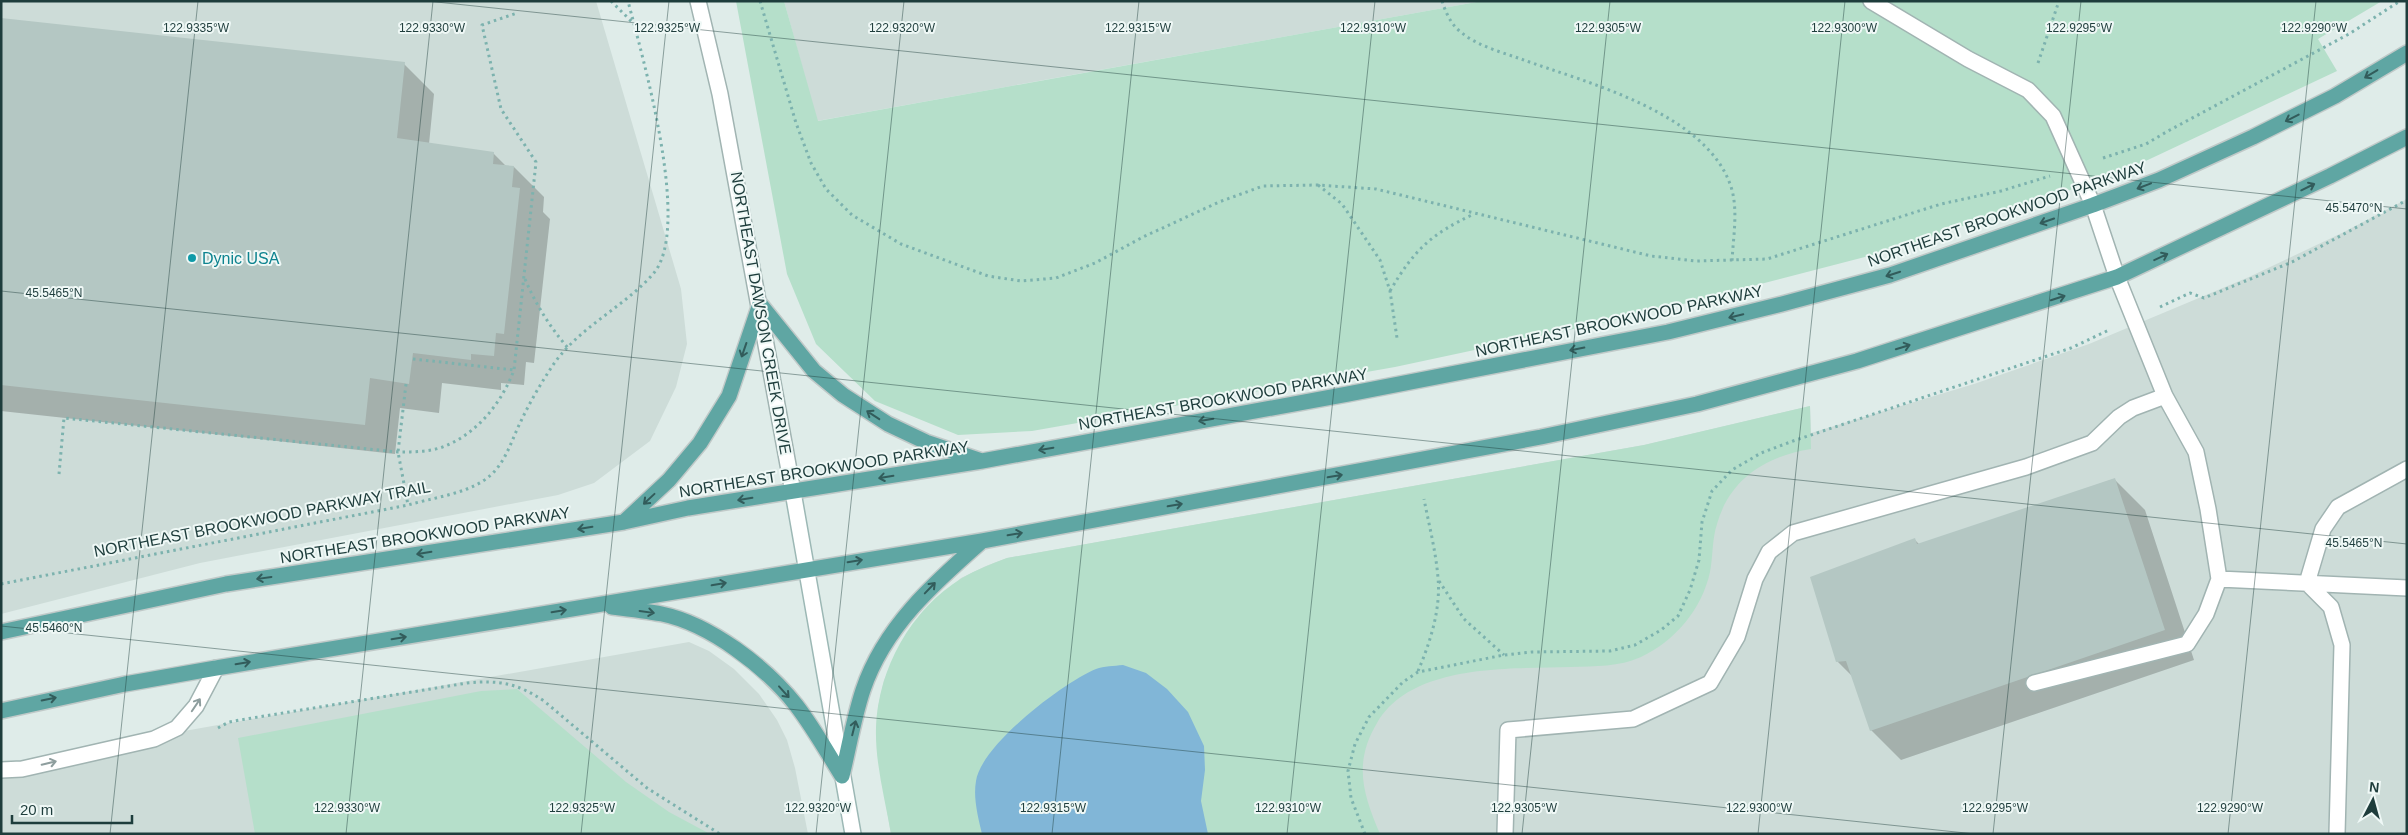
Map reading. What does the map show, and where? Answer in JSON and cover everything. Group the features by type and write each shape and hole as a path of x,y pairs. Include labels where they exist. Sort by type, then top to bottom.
{"main road":[{"name":"NORTHEAST BROOKWOOD PARKWAY","path":"1,632 226,584 624,522 688,508 982,461 1348,394 1668,332 1890,275 2093,205 2159,180 2253,137 2335,96 2407,53"},
{"path":"1,711 125,684 216,668 982,540 1522,441 1697,404 1857,361 2038,305 2117,277 2330,176 2407,137"},
{"path":"760,304 814,371 843,395 888,424 926,442 982,461"},
{"path":"624,522 669,480 700,443 729,396 760,304"},
{"path":"842,776 864,689 878,659 904,616 932,585 982,540"},
{"path":"598,605 663,614 691,624 728,644 771,677 796,705 842,776"}],"street":[{"name":"NORTHEAST DAWSON CREEK DRIVE","path":"698,1 720,94 760,304 853,834"},
{"path":"1871,1 1968,59 2028,90 2053,116 2093,205 2117,277 2165,396 2196,452 2208,509 2219,579 2206,614 2187,644 2034,683"},
{"path":"1505,834 1508,730 1633,719 1710,683 1737,637 1755,579 1770,552 1793,533 2026,467 2092,443 2119,417 2133,408 2165,396"},
{"path":"2307,583 2323,529 2338,507 2407,469"},
{"path":"2219,579 2407,588"},
{"path":"2307,583 2331,607 2342,645 2337,834"},
{"path":"1,770 22,769 154,739 177,728 196,706 216,668"}],"path":[{"path":"611,1 634,24"},
{"name":"NORTHEAST BROOKWOOD PARKWAY TRAIL","path":"1,584 408,505 472,487 496,471 507,455 520,422 553,364 582,332 628,298 654,273 660,262 667,237 668,205 656,109 628,1"},
{"path":"760,1 796,123 811,164 826,188 852,215 901,244 988,276 1021,281 1056,278 1095,263 1143,237 1219,202 1263,186 1317,184 1376,189 1651,256 1696,261 1732,262 1767,259 1941,204 2001,191"},
{"path":"1442,1 1449,19 1461,33 1486,46 1593,83 1630,99 1697,137 1720,161 1732,191 1735,216 1732,262"},
{"path":"2028,90 2059,1"},
{"path":"2146,144 2349,34 2400,1"},
{"path":"59,474 64,418 398,452 419,452 444,447 465,437 497,404 508,386 514,370 536,162 501,110 482,25 517,13"},
{"path":"1317,184 1342,204 1380,260 1390,291 1397,338"},
{"path":"2190,293 2204,298 2292,262 2407,200"},
{"path":"1390,291 1404,267 1423,245 1446,228 1475,214"},
{"path":"524,277 553,331 568,348"},
{"path":"1365,834 1351,798 1348,770 1355,744 1369,717 1403,682 1418,672 1504,655 1532,652 1610,651 1636,645 1678,616 1690,590 1699,560 1702,522 1712,491 1732,470 1761,453 1810,435 2071,348"},
{"path":"412,359 514,370"},
{"path":"406,384 398,452 408,505"},
{"path":"1418,672 1427,650 1435,618 1438,579 1424,499"},
{"path":"1438,579 1464,619 1504,655"},
{"path":"213,733 229,722 240,720 468,683 488,681 511,683 527,690 544,701 619,766 648,788 720,834"}],"shaded area":[{"path":"1,1 596,1 681,289 687,344 676,387 650,441 594,483 558,495 200,563 1,614"},
{"path":"784,1 1482,1 817,121"},
{"path":"2407,199 2407,834 891,834 878,757 876,729 878,707 884,680 906,634 923,611 961,578 986,566 1007,558 1644,445 1810,406 1811,433 1974,384 2089,344 2249,277 2344,232"},
{"path":"689,642 709,651 734,669 759,694 777,720 787,740 795,768 808,834 1,834 1,769 173,733"}],"green space":[{"path":"736,1 784,1 818,121 1482,1 2382,1 2318,39 2337,71 2118,174 1888,251 1644,314 1395,367 1032,431 958,435 875,401 816,344 787,274"},
{"path":"1810,406 1811,449 1795,452 1765,464 1752,472 1731,494 1717,524 1710,572 1701,599 1676,633 1665,642 1641,657 1616,664 1520,668 1464,673 1438,679 1414,689 1393,703 1377,723 1365,752 1363,765 1365,792 1380,834 891,834 876,741 878,706 883,684 901,642 927,606 962,578 978,570 1007,558 1644,445"},
{"path":"517,689 626,782 669,812 710,834 255,834 238,738 481,691"}],"water":[{"path":"1123,665 1146,673 1167,689 1188,712 1204,746 1205,770 1201,801 1208,834 982,834 975,787 981,766 992,750 1026,716 1064,687 1096,669"}],"building":[{"name":"Dynic USA","path":"1,18 405,62 397,138 494,152 493,164 514,166 512,187 520,188 504,334 496,333 494,356 471,354 471,360 413,353 409,384 370,378 365,425 1,385"},
{"path":"2115,478 2165,630 1870,731 1846,661 1836,662 1810,577 1915,538 1917,544"}],"place":[{"name":"Dynic USA","path":"192,258"}]}
